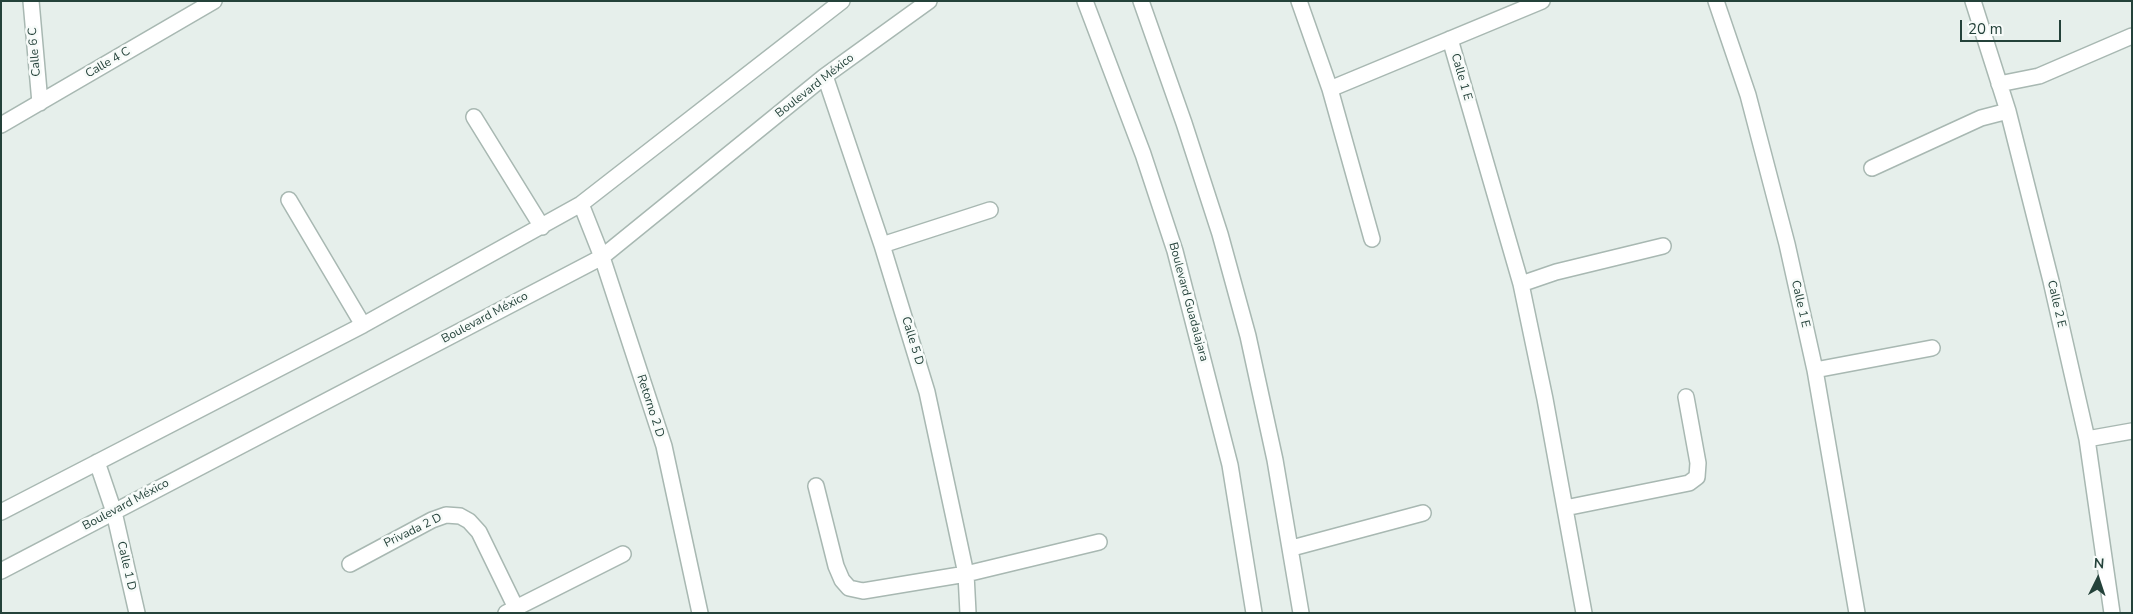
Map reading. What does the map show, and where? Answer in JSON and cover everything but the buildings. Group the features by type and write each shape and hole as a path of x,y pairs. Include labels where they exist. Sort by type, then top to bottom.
{"street":[{"name":"Calle 6 C","path":"31,1 40,103"},
{"name":"Calle 4 C","path":"1,125 214,1"},
{"path":"1,512 363,325 581,204 842,1"},
{"name":"Boulevard México","path":"1,571 602,257 825,76 928,1"},
{"name":"Boulevard Guadalajara","path":"1085,1 1143,154 1176,251 1230,465 1254,613"},
{"path":"1140,1 1184,123 1220,234 1246,326 1275,460 1302,613"},
{"path":"1299,1 1330,90 1372,239"},
{"name":"Calle 1 E","path":"1330,90 1542,1"},
{"name":"Calle 1 E","path":"1716,1 1748,95 1787,244 1816,370 1857,613"},
{"name":"Calle 2 E","path":"1973,1 2008,111 2051,281 2087,439 2112,613"},
{"path":"1999,84 2038,76 2132,36"},
{"name":"Calle 1 E","path":"1450,39 1521,284 1584,613"},
{"name":"Calle 5 D","path":"825,76 882,245 927,392 966,574 968,613"},
{"path":"1872,168 1981,118 2008,111"},
{"path":"474,117 542,227"},
{"path":"289,200 363,325"},
{"name":"Retorno 2 D","path":"581,204 602,257 664,446 700,613"},
{"path":"882,245 990,210"},
{"path":"1521,284 1556,272 1663,246"},
{"path":"1816,370 1932,348"},
{"path":"1565,508 1688,483 1697,477 1698,463 1686,396"},
{"path":"2087,439 2132,432"},
{"name":"Calle 1 D","path":"97,462 114,512 137,613"},
{"path":"816,486 836,566 842,580 850,588 863,591 880,590 966,574 1099,542"},
{"path":"1292,548 1423,513"},
{"name":"Privada 2 D","path":"350,564 432,520 446,515 460,516 469,521 479,532 511,610 623,554"}]}
